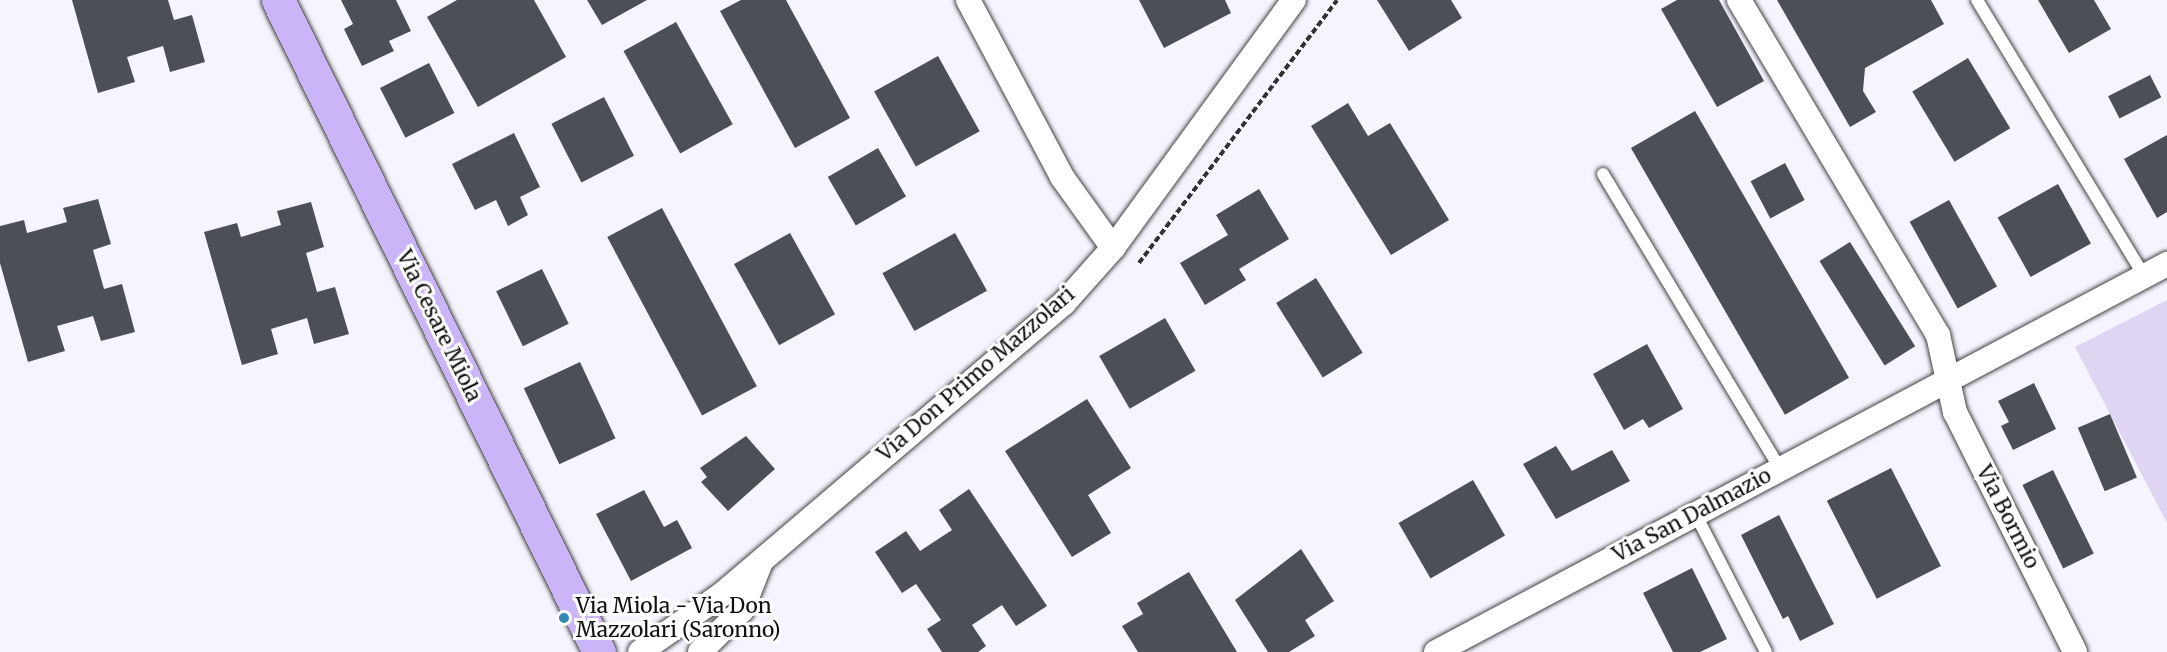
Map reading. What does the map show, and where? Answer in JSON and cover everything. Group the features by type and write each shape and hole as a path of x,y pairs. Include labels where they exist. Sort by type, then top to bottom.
{"street":[{"name":"Via Cesare Miola","path":"278,0 599,652"},
{"path":"968,0 1062,177 1113,248"},
{"name":"Via Don Primo Mazzolari","path":"640,652 721,596 764,554 1064,303 1113,248 1294,0"},
{"path":"1738,0 1938,335 1949,380"},
{"name":"Via San Dalmazio","path":"1436,652 2167,264"},
{"name":"Via Bormio","path":"1949,380 1955,412 2075,652"},
{"name":"Via Don Primo Mazzolari","path":"700,652 742,610 764,554"}],"lane":[{"path":"1977,0 2144,276"},
{"path":"1603,174 1780,468"},
{"path":"1695,513 1766,652"}],"shaded area":[{"path":"2167,300 2167,523 2075,347"}],"building":[{"path":"72,0 168,0 174,20 192,15 205,62 170,72 163,46 127,57 135,82 98,93"},
{"path":"341,0 396,0 411,31 389,41 394,51 362,66 344,29 353,24"},
{"path":"457,0 534,0 566,57 478,107 427,17"},
{"path":"587,0 647,0 602,25"},
{"path":"741,0 786,0 850,118 795,148 720,11"},
{"path":"1139,0 1225,0 1231,13 1164,48"},
{"path":"1377,0 1451,0 1462,18 1409,51"},
{"path":"1677,0 1719,0 1764,81 1717,107 1661,9"},
{"path":"1777,0 1931,0 1944,24 1865,68 1863,91 1876,112 1850,127"},
{"path":"2038,0 2094,0 2111,29 2069,53"},
{"path":"676,22 733,124 680,153 624,51"},
{"path":"938,56 980,131 916,167 874,91"},
{"path":"1968,58 2010,128 1955,162 1912,91"},
{"path":"429,63 454,113 405,138 380,88"},
{"path":"2150,75 2161,97 2119,119 2108,96"},
{"path":"604,97 634,156 581,183 551,124"},
{"path":"1348,103 1368,136 1390,123 1449,220 1391,255 1311,126"},
{"path":"1695,111 1849,378 1785,415 1631,148"},
{"path":"514,133 540,187 520,197 528,215 508,226 496,200 475,210 452,164"},
{"path":"2167,135 2167,212 2157,218 2124,159"},
{"path":"878,148 906,196 856,225 828,177"},
{"path":"1785,163 1805,200 1770,218 1751,181"},
{"path":"2058,184 2091,243 2031,277 1998,217"},
{"path":"1259,189 1289,239 1239,269 1246,280 1205,305 1180,263 1228,235 1216,215"},
{"path":"98,199 111,244 93,250 104,289 122,284 135,332 101,341 93,316 57,326 65,351 28,362 0,263 0,226 24,220 27,233 67,222 63,208"},
{"path":"1949,200 1997,287 1958,308 1910,222"},
{"path":"311,202 324,247 306,253 317,292 335,287 349,334 314,344 307,318 271,329 278,354 242,365 204,232 237,223 241,237 281,225 277,211"},
{"path":"662,208 757,386 702,415 607,237"},
{"path":"790,233 835,314 779,345 734,264"},
{"path":"955,233 987,291 914,331 882,273"},
{"path":"1850,242 1915,346 1885,365 1819,261"},
{"path":"542,269 569,324 523,346 496,291"},
{"path":"1316,278 1363,353 1323,378 1276,303"},
{"path":"1165,318 1196,371 1130,409 1099,356"},
{"path":"1647,344 1683,409 1649,428 1643,419 1624,430 1593,374"},
{"path":"580,362 615,438 559,464 524,388"},
{"path":"2034,383 2056,429 2013,450 2001,426 2009,422 1998,401"},
{"path":"1087,399 1131,468 1088,495 1111,533 1072,557 1005,451"},
{"path":"2110,414 2137,478 2105,491 2078,428"},
{"path":"746,436 775,469 728,511 701,482 707,477 700,468"},
{"path":"1556,446 1572,471 1612,450 1630,481 1556,519 1523,464"},
{"path":"1891,468 1941,566 1877,599 1827,501"},
{"path":"2053,470 2094,554 2063,568 2022,485"},
{"path":"1473,480 1505,535 1431,578 1399,523"},
{"path":"969,489 1047,606 1016,626 1002,605 972,625 986,646 978,652 942,652 927,629 941,620 916,584 902,593 875,552 906,531 920,551 952,530 939,510"},
{"path":"644,490 664,527 677,520 692,548 631,581 596,514"},
{"path":"1779,515 1834,624 1800,641 1788,616 1783,619 1741,535"},
{"path":"1301,549 1334,601 1305,620 1315,636 1289,652 1268,652 1235,600"},
{"path":"1692,568 1727,639 1700,652 1673,652 1643,593"},
{"path":"1189,572 1237,652 1138,652 1122,626 1143,614 1137,603"}],"place":[{"name":"Via Miola - Via Don Mazzolari (Saronno)","path":"564,618"}]}
